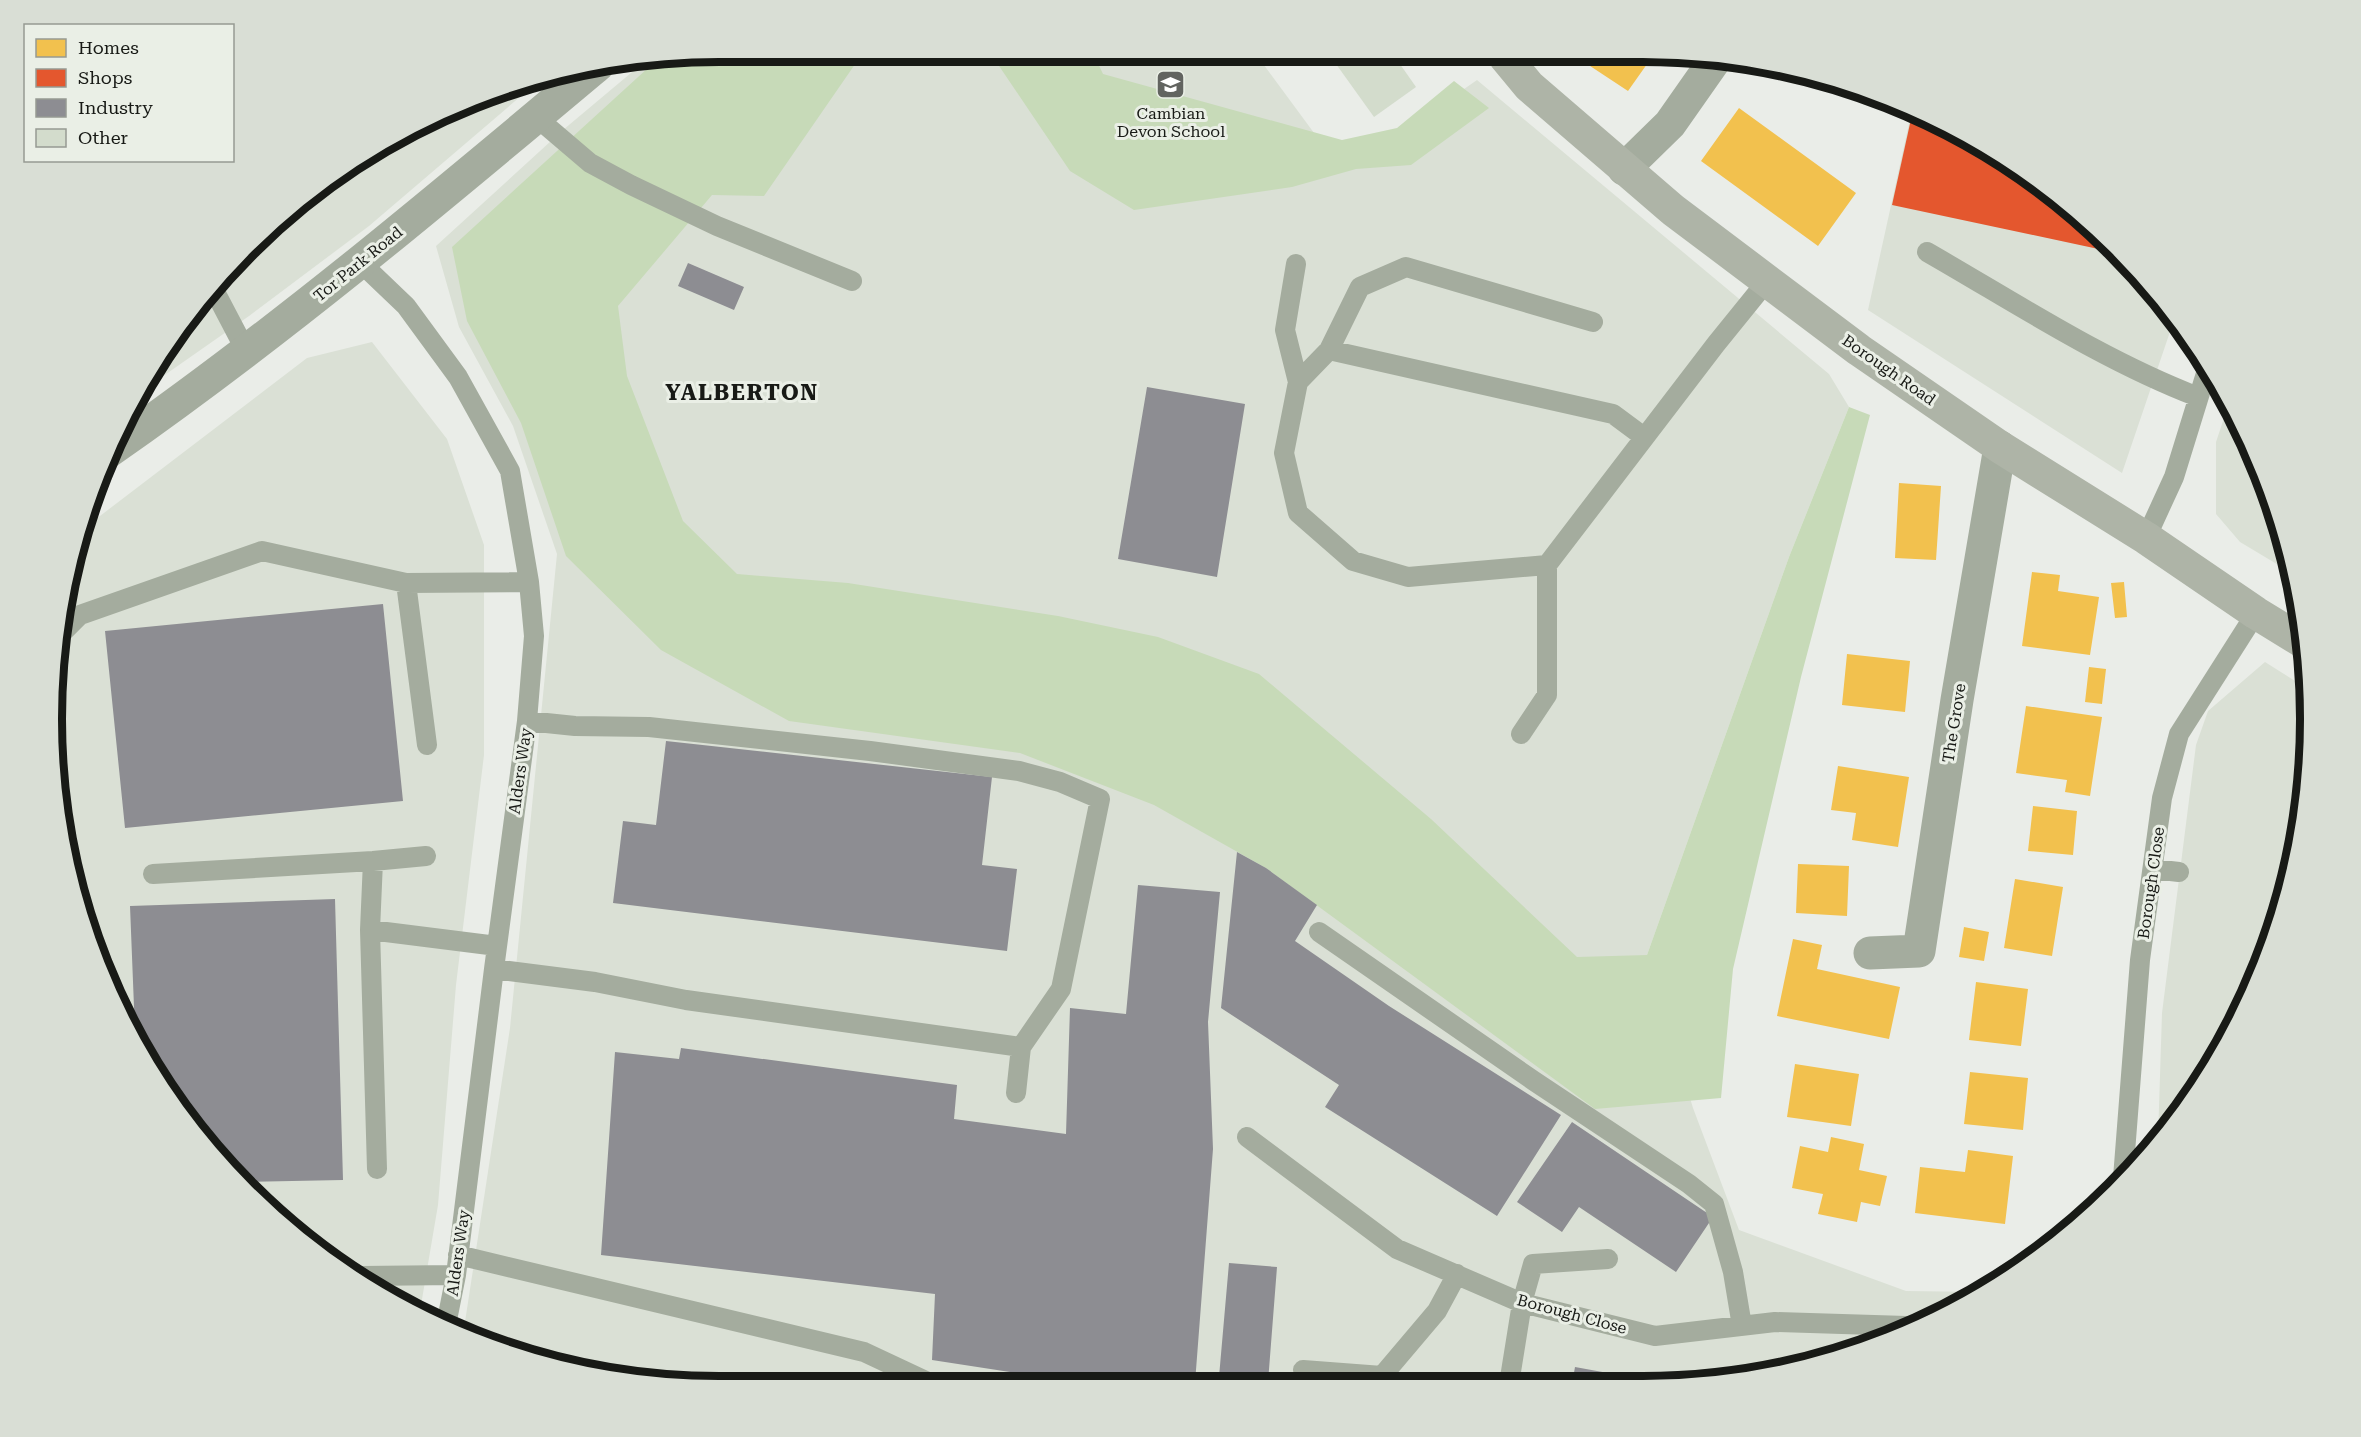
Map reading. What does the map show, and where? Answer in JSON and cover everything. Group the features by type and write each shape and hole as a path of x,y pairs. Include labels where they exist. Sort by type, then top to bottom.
{"main road":[{"name":"Borough Road","path":"1509,62 1529,86 1672,210 1859,350 2000,447 2146,538 2294,637"}],"street":[{"path":"1624,169 1670,124 1711,65"},
{"name":"Tor Park Road","path":"123,442 179,403 361,263 586,75"},
{"name":"The Grove","path":"1870,953 1919,951 1957,700 2000,447"}],"lane":[{"path":"536,117 590,162 631,185 717,226 852,281"},
{"path":"1927,252 2113,360 2152,379 2198,397"},
{"name":"Alders Way","path":"361,263 406,306 458,376 510,471 529,582 534,636 527,720 456,1275 448,1317"},
{"path":"1296,264 1285,330 1298,382 1284,453 1298,513 1353,561 1408,576 1546,565"},
{"path":"1298,382 1329,350 1360,287 1406,267 1593,322"},
{"path":"1521,734 1547,695 1546,565 1767,281"},
{"path":"217,295 246,351"},
{"path":"1329,350 1613,414 1644,437"},
{"path":"2146,538 2174,477 2204,379"},
{"path":"68,627 80,615 262,551 406,583 529,582"},
{"path":"406,583 427,745"},
{"name":"Borough Close","path":"2124,1165 2140,960 2162,798 2179,734 2256,613"},
{"path":"527,720 575,726 649,728 870,751 1019,771 1060,782 1100,799 1061,989 1021,1047 1016,1093"},
{"path":"153,874 426,856"},
{"path":"373,861 370,930 377,1169"},
{"path":"2153,869 2179,872"},
{"path":"370,930 497,946"},
{"path":"1319,932 1534,1081 1689,1184 1714,1204 1733,1272 1742,1326"},
{"path":"494,969 595,982 686,1000 1021,1047"},
{"name":"Borough Close","path":"1247,1137 1396,1249 1522,1303 1655,1336 1775,1322 1893,1326"},
{"path":"458,1256 864,1352 915,1376"},
{"path":"1510,1376 1522,1303 1533,1264 1608,1259"},
{"path":"1303,1370 1382,1376 1437,1311 1456,1274"},
{"path":"371,1276 456,1275"}],"shaded area":[{"path":"718,62 1262,62 1331,156 1404,131 1477,80 1829,374 1849,407 1789,557 1647,955 1693,1108 1739,1230 1906,1291 1962,1292 1894,1325 1854,1341 1813,1353 1728,1370 1642,1376 718,1376 633,1370 590,1363 507,1341 465,1324 510,1028 557,554 513,426 459,327 436,246 563,130 639,66"},
{"path":"528,90 369,226 249,316 155,382 172,353 225,285 254,254 319,197 353,172 428,129 507,96"},
{"path":"1910,119 1971,150 2008,172 2042,197 2107,254 2136,285 2171,329 2122,473 1868,310"},
{"path":"372,342 447,439 484,545 484,755 456,985 438,1205 421,1304 353,1265 285,1212 225,1152 172,1084 129,1009 96,930 74,847 67,804 63,761 63,676 74,590 91,522 307,358"},
{"path":"2225,415 2265,507 2282,567 2240,542 2216,514 2216,442"},
{"path":"2265,662 2298,683 2300,718 2294,804 2277,889 2265,930 2249,970 2232,1009 2211,1047 2189,1084 2158,1125 2162,1013 2196,745 2208,711"}],"green space":[{"path":"718,62 857,62 764,196 712,195 618,306 627,376 683,521 737,574 848,583 1058,616 1158,637 1259,674 1431,819 1577,957 1647,955 1789,557 1849,407 1870,415 1801,677 1733,969 1721,1098 1595,1109 1266,868 1154,805 1020,753 789,721 661,650 566,556 521,423 467,321 452,247 651,65"},
{"path":"996,62 1097,62 1103,74 1342,140 1397,128 1454,81 1489,108 1411,165 1356,169 1292,187 1134,210 1070,171"}],"building: Homes":[{"path":"1584,62 1648,62 1628,91"},
{"path":"1739,108 1856,193 1818,246 1701,161"},
{"path":"1899,483 1941,486 1936,560 1895,558"},
{"path":"2032,572 2060,575 2058,591 2099,597 2090,655 2022,646"},
{"path":"2124,582 2127,617 2115,618 2111,583"},
{"path":"1847,654 1910,661 1905,712 1842,705"},
{"path":"2089,667 2106,669 2102,704 2085,702"},
{"path":"2026,706 2102,717 2090,796 2065,792 2067,780 2016,773"},
{"path":"1838,766 1909,777 1898,847 1852,840 1856,813 1831,810"},
{"path":"2033,806 2077,811 2073,855 2028,851"},
{"path":"1798,864 1849,866 1847,916 1796,913"},
{"path":"2015,879 2063,887 2052,956 2004,948"},
{"path":"1964,927 1989,932 1984,961 1959,957"},
{"path":"1793,939 1822,945 1817,969 1900,987 1889,1039 1777,1016"},
{"path":"1976,982 2028,989 2021,1046 1969,1040"},
{"path":"1795,1064 1859,1074 1851,1126 1787,1117"},
{"path":"1970,1072 2028,1078 2023,1130 1964,1124"},
{"path":"1831,1137 1864,1144 1859,1170 1887,1176 1880,1206 1861,1202 1857,1222 1818,1214 1823,1194 1792,1188 1800,1146 1828,1152"},
{"path":"1968,1150 2013,1156 2005,1224 1915,1213 1920,1167 1965,1172"}],"building: Shops":[{"path":"1911,119 1933,129 2008,172 2042,197 2103,250 1892,205"}],"building: Industry":[{"path":"688,263 744,287 734,310 678,286"},
{"path":"1147,387 1245,404 1217,577 1118,559"},
{"path":"383,604 403,801 125,828 105,631"},
{"path":"666,741 992,777 982,865 1017,869 1007,951 613,903 623,821 656,825"},
{"path":"1237,852 1266,868 1317,905 1295,941 1389,1006 1561,1115 1497,1216 1325,1107 1339,1085 1221,1008"},
{"path":"1138,885 1220,892 1208,1022 1213,1149 1196,1376 1037,1376 932,1360 935,1294 601,1255 615,1052 679,1059 681,1048 957,1085 954,1119 1066,1134 1070,1008 1126,1014"},
{"path":"335,899 343,1180 253,1182 197,1118 172,1084 134,1019 130,906"},
{"path":"1572,1122 1713,1217 1676,1272 1579,1207 1562,1232 1517,1202"},
{"path":"1229,1263 1277,1267 1268,1376 1219,1376"},
{"path":"1575,1367 1619,1375 1619,1376 1573,1376"}],"building: Other":[{"path":"1335,62 1398,62 1416,87 1374,117"}],"place":[{"name":"Cambian Devon School","path":"1171,85"}],"district":[{"name":"YALBERTON","path":"742,392"}]}
